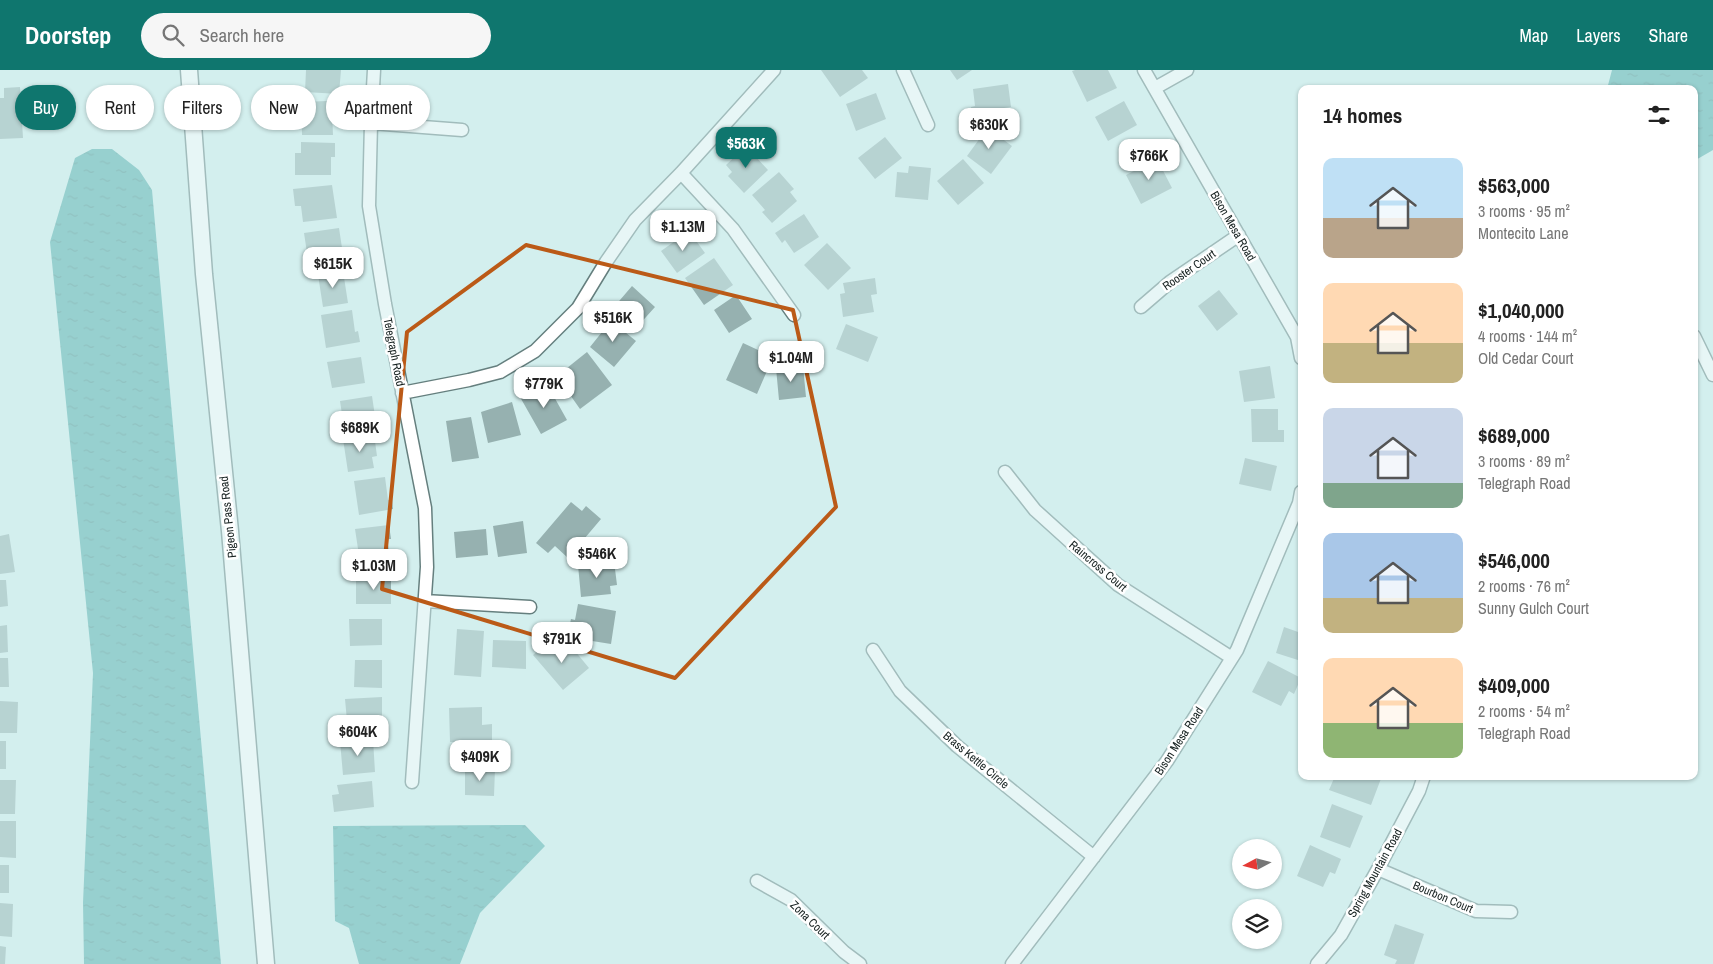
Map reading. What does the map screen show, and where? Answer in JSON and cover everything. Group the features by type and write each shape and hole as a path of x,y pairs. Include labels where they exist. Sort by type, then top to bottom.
{"street":[{"name":"Pigeon Pass Road","path":"189,70 204,274 241,658 266,964"},
{"name":"Telegraph Road","path":"373,85 374,70"},
{"path":"402,393 500,372 535,350 578,308 606,262 635,220 681,173 774,70"},
{"path":"903,70 928,125"},
{"name":"Bison Mesa Road","path":"1144,70 1298,334"},
{"path":"1155,88 1187,70"},
{"path":"430,128 462,130"},
{"name":"Telegraph Road","path":"370,130 369,206 402,393 425,508 426,567 412,782"},
{"path":"681,173 733,229 794,316"},
{"name":"Rooster Court","path":"1141,307 1170,282 1239,235"},
{"path":"1698,348 1713,375"},
{"name":"Raincross Court","path":"1005,472 1035,510 1118,585 1232,658"},
{"name":"Bison Mesa Road","path":"1012,964 1167,761 1232,658 1298,503"},
{"path":"424,601 530,607"},
{"name":"Brass Kettle Circle","path":"873,650 900,691 957,746 1094,857"},
{"name":"Spring Mountain Road","path":"1316,964 1341,935 1378,869 1422,780"},
{"name":"Bourbon Court","path":"1378,869 1476,912 1510,912"},
{"name":"Zona Court","path":"757,881 791,900 844,952 860,964"}],"highlighted area":[{"path":"526,245 793,310 836,507 675,678 382,589 407,332"}],"water":[{"path":"1612,70 1713,70 1713,150 1698,159 1698,85 1608,85"},
{"path":"92,149 112,149 139,170 152,190 221,964 84,964 83,903 93,673 50,242 75,158"},
{"path":"525,825 545,846 480,913 460,964 359,964 349,928 335,921 333,826"}],"building":[{"path":"306,70 341,70 340,85 326,85 326,93 316,93 316,85 305,85"},
{"path":"821,70 862,70 868,78 840,97"},
{"path":"950,70 972,70 957,80"},
{"path":"1108,70 1117,88 1087,102 1072,71"},
{"path":"1008,84 1011,107 1004,108 1006,117 973,122 971,107 975,106 973,89"},
{"path":"15,87 15,130 23,130 23,138 0,139 0,98 4,98 4,88"},
{"path":"876,93 886,119 856,131 846,104"},
{"path":"316,101 326,101 326,130 333,130 333,135 302,135 302,130 316,130"},
{"path":"1124,101 1137,125 1108,141 1095,117"},
{"path":"985,126 1012,146 991,174 967,156 980,138 978,136"},
{"path":"885,137 902,158 875,179 858,158"},
{"path":"301,142 335,143 335,157 331,157 331,175 295,175 295,153 301,153"},
{"path":"746,146 768,170 744,193 728,176 732,172 726,165"},
{"path":"963,159 984,183 958,205 937,181"},
{"path":"1157,159 1172,188 1141,204 1126,175"},
{"path":"909,166 931,168 928,200 895,197 897,172 908,173"},
{"path":"779,172 794,189 790,192 797,201 772,223 762,212 765,210 752,195"},
{"path":"332,185 337,218 303,222 301,206 295,206 293,189"},
{"path":"804,214 819,237 794,253 785,240 782,243 775,233"},
{"path":"339,228 344,261 309,266 304,233"},
{"path":"689,231 705,253 677,273 661,251"},
{"path":"827,243 851,268 828,290 804,265"},
{"path":"714,258 733,285 704,305 685,278"},
{"path":"343,271 348,303 323,307 318,275"},
{"path":"875,278 877,294 871,295 874,312 843,317 840,294 845,293 843,283"},
{"path":"632,286 655,307 637,327 614,307"},
{"path":"1219,290 1238,314 1217,331 1198,306"},
{"path":"736,295 752,319 729,333 714,310"},
{"path":"352,310 355,332 358,331 360,342 326,348 321,315"},
{"path":"609,319 636,341 614,367 590,347 602,332 600,330"},
{"path":"846,324 878,337 868,362 836,349"},
{"path":"743,343 773,357 757,394 726,380"},
{"path":"587,352 612,385 580,409 561,382 571,374 567,368"},
{"path":"361,357 365,383 332,388 327,362"},
{"path":"803,366 806,397 779,400 776,368"},
{"path":"1270,366 1275,398 1244,402 1239,371"},
{"path":"548,386 567,420 541,434 520,397 533,390 535,393"},
{"path":"372,396 376,423 344,428 340,401"},
{"path":"512,402 521,435 488,443 481,412"},
{"path":"1251,409 1278,409 1278,430 1284,430 1284,442 1252,442"},
{"path":"471,417 479,458 452,462 446,421"},
{"path":"374,434 377,456 372,457 374,468 348,472 343,439"},
{"path":"1245,458 1277,466 1271,491 1239,484"},
{"path":"385,477 388,500 392,499 393,509 359,515 354,481"},
{"path":"571,502 582,511 586,506 601,519 568,558 555,546 548,553 536,543"},
{"path":"523,521 527,553 498,557 493,526"},
{"path":"389,525 391,539 387,539 390,557 360,562 355,529"},
{"path":"486,529 488,555 456,558 454,532"},
{"path":"9,534 15,572 0,574 0,536"},
{"path":"614,561 617,585 610,586 611,594 581,597 578,565"},
{"path":"391,577 391,604 356,604 356,578"},
{"path":"0,580 6,580 8,606 0,607"},
{"path":"578,604 616,611 611,644 567,637 571,619 575,620"},
{"path":"349,619 382,619 382,645 350,646"},
{"path":"7,625 8,652 0,653 0,626"},
{"path":"1284,627 1298,632 1298,660 1276,653"},
{"path":"457,629 484,631 481,677 454,675"},
{"path":"565,639 589,668 563,690 533,655 545,645 551,652"},
{"path":"493,640 526,641 526,669 492,667"},
{"path":"0,658 8,658 9,687 0,687"},
{"path":"355,660 382,660 382,688 354,687"},
{"path":"1268,661 1298,676 1298,685 1294,694 1289,691 1281,706 1252,692"},
{"path":"382,697 382,730 348,732 345,699"},
{"path":"0,701 18,702 17,733 0,733"},
{"path":"482,707 482,725 492,724 492,742 450,742 449,708"},
{"path":"373,739 375,772 343,775 340,741"},
{"path":"0,741 6,741 6,769 0,769"},
{"path":"465,769 495,769 494,796 465,795"},
{"path":"0,780 16,780 15,814 0,814"},
{"path":"1333,780 1380,780 1371,805 1329,790"},
{"path":"372,781 374,807 334,812 332,795 339,794 337,785"},
{"path":"1332,804 1363,816 1350,848 1320,837"},
{"path":"0,821 16,821 16,858 0,857"},
{"path":"1310,845 1341,859 1335,874 1330,872 1323,887 1297,876"},
{"path":"0,865 9,865 9,893 0,893"},
{"path":"0,903 13,904 12,937 0,936"},
{"path":"1395,924 1424,934 1414,964 1395,964 1397,960 1384,955"},
{"path":"0,946 6,947 5,964 0,964"}]}
